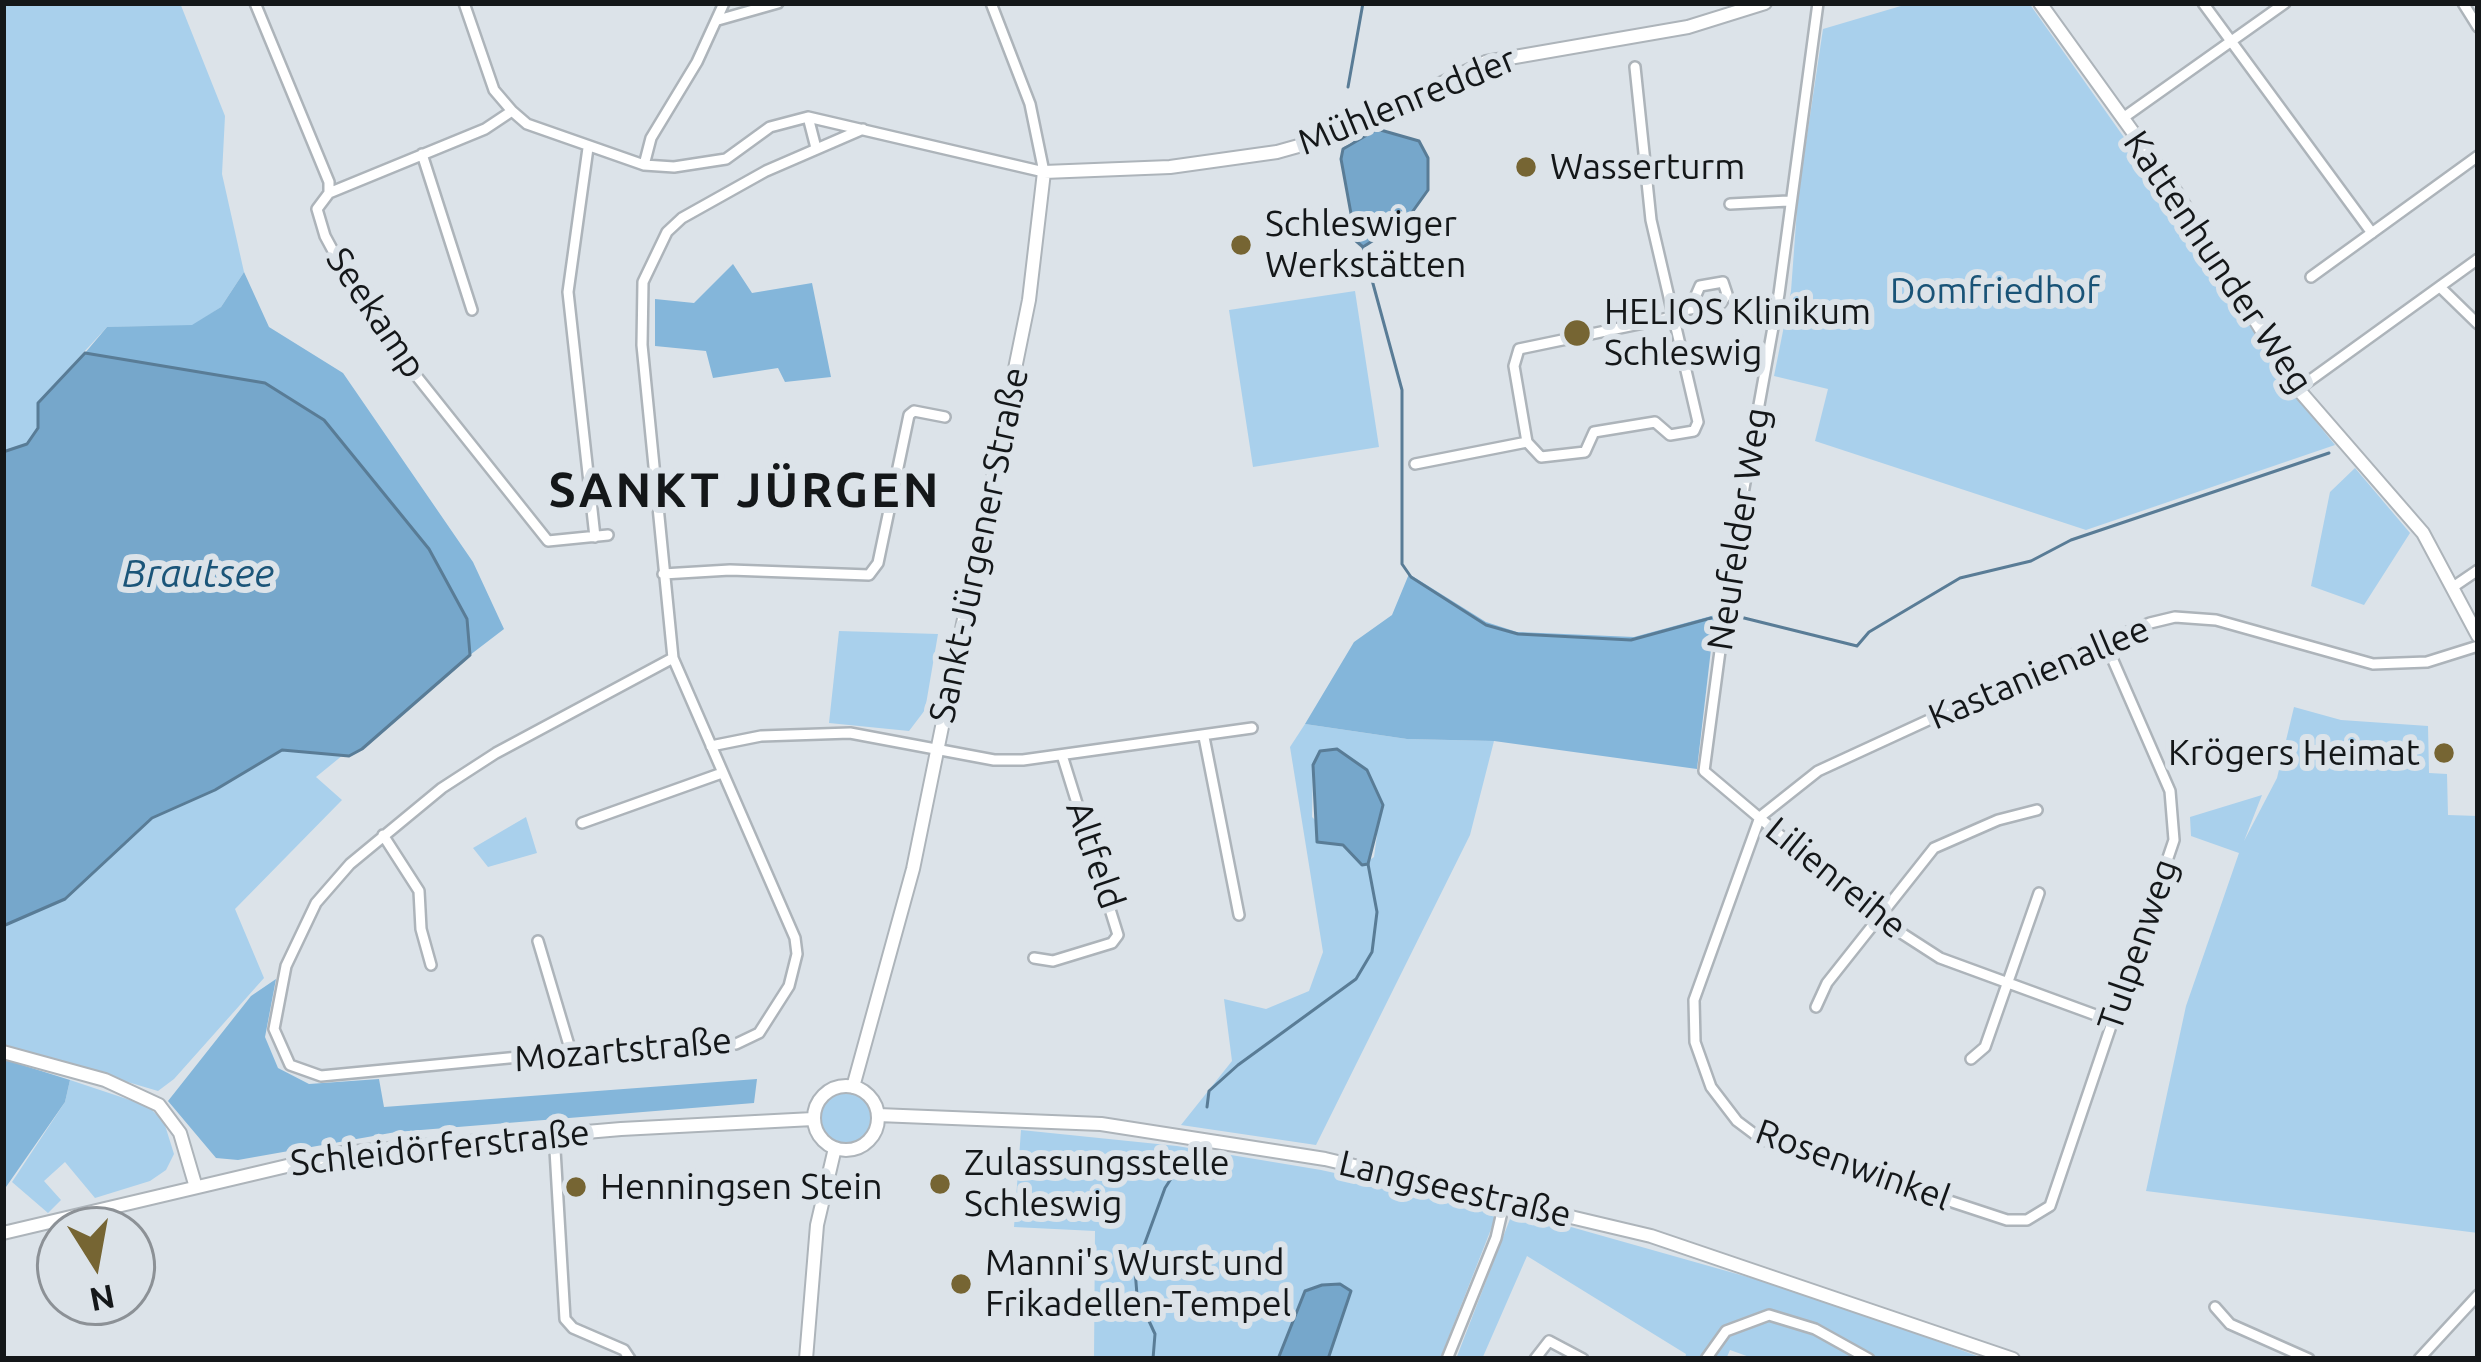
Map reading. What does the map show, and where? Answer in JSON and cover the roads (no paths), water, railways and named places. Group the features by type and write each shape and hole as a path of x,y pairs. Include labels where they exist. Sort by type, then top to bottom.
{"street":[{"name":"Seekamp","path":"255,3 329,193 317,208 325,236 386,339 548,541 608,536"},
{"path":"464,3 494,90 512,111 527,124 644,165 674,167 726,159 770,127 808,117 1044,172"},
{"path":"644,165 651,138 724,3"},
{"path":"718,20 736,20 778,3"},
{"name":"Sankt-Jürgener-Straße","path":"854,1087 913,869 1041,231 1044,172 1030,104 992,3"},
{"name":"Mühlenredder","path":"1044,172 1186,165 1276,152 1327,138 1486,62 1688,27 1766,3"},
{"name":"Neufelder Weg","path":"1704,771 1735,538 1779,294 1818,3"},
{"name":"Kattenhunder Weg","path":"2040,3 2176,192 2298,388 2423,533 2456,585 2478,636"},
{"path":"2203,3 2372,233"},
{"path":"2123,118 2285,3"},
{"path":"2462,3 2478,27"},
{"path":"1635,67 1651,220 1673,314 1698,422 1694,431 1670,435 1655,422 1594,432 1585,452 1558,458 1541,457 1527,442 1514,366 1519,350 1673,314 1690,308"},
{"path":"329,193 485,129 512,111"},
{"path":"808,117 816,148"},
{"name":"Mozartstraße","path":"383,835 316,903 293,947 277,1001 276,1041 290,1065 305,1073 748,1041 759,1034 789,986 797,954 795,938 674,658 643,345 643,282 667,232 682,218 816,148 863,129"},
{"path":"588,148 568,292 595,537"},
{"path":"422,154 472,310"},
{"path":"2311,277 2478,156"},
{"path":"1730,204 1788,201"},
{"path":"2298,388 2478,259"},
{"path":"2442,289 2478,324"},
{"path":"663,574 730,570 868,575 878,563 909,415 945,417"},
{"path":"1415,464 1527,442"},
{"path":"2456,585 2478,570"},
{"name":"Kastanienallee","path":"1760,817 1838,760 2150,623 2194,617 2373,664 2427,662 2478,646"},
{"name":"Tulpenweg","path":"2007,1220 2027,1220 2050,1206 2170,858 2176,820 2170,791 2105,642"},
{"path":"431,965 421,929 419,891 383,835 496,753 674,658"},
{"path":"711,746 761,736 850,733 994,760 1252,728"},
{"path":"1204,736 1239,915"},
{"name":"Altfeld","path":"1034,958 1053,962 1112,943 1118,935 1062,755"},
{"name":"Lilienreihe","path":"1704,771 1878,918 1940,958 2112,1022"},
{"path":"582,824 722,772"},
{"path":"1816,1007 1827,983 1934,848 1998,820 2037,810"},
{"name":"Rosenwinkel","path":"1760,817 1694,1000 1695,1042 1711,1087 1738,1121 1761,1139 2007,1220"},
{"path":"1971,1060 1985,1047 2039,893"},
{"path":"538,941 572,1052"},
{"path":"3,1052 105,1080 160,1105 180,1133 195,1184"},
{"path":"854,1087 870,1097 878,1115 866,1143 835,1148 820,1137 813,1119 825,1093 854,1087"},
{"name":"Langseestraße","path":"878,1115 1023,1117 1174,1133 1505,1199 1763,1270 2013,1359"},
{"name":"Schleidörferstraße","path":"3,1233 342,1153 554,1133 813,1119"},
{"path":"554,1133 566,1319 573,1328 624,1349 629,1359"},
{"path":"806,1359 818,1225 835,1148"},
{"path":"1447,1359 1496,1238 1505,1199"},
{"path":"2419,1359 2478,1294"},
{"path":"2215,1307 2230,1324 2308,1359"},
{"path":"1706,1359 1726,1331 1769,1315 1815,1329 1869,1359"},
{"path":"1535,1359 1549,1341 1583,1359"}],"water":[{"path":"1377,129 1419,141 1428,158 1428,190 1408,218 1363,247 1356,241 1341,159 1343,149"},
{"name":"Brautsee","path":"85,353 265,383 324,420 429,549 467,619 470,655 362,749 349,756 282,750 215,790 152,818 65,899 3,926 3,452 27,444 38,428 38,403"},
{"path":"1337,749 1367,770 1383,805 1368,864 1362,865 1343,845 1317,842 1313,765 1320,751"},
{"path":"1340,1284 1351,1291 1328,1359 1278,1359 1305,1291"}],"waterway":[{"path":"1348,87 1363,3"},
{"path":"1363,247 1402,390 1402,564 1411,577 1486,625 1518,634 1631,640 1711,618"},
{"path":"1732,615 1857,646 1869,632 1960,578 2031,561 2071,540 2329,453"},
{"path":"1207,1107 1209,1091 1238,1065 1356,979 1372,952 1377,912 1368,864"},
{"path":"1153,1359 1155,1334 1137,1295 1135,1270 1165,1188 1183,1160"}],"place":[{"name":"Wasserturm","path":"1526,167"},
{"name":"Schleswiger Werkstätten","path":"1241,245"},
{"name":"HELIOS Klinikum Schleswig","path":"1577,333"},
{"name":"Krögers Heimat","path":"2444,753"},
{"name":"Zulassungsstelle Schleswig","path":"940,1184"},
{"name":"Henningsen Stein","path":"576,1187"},
{"name":"Manni's Wurst und Frikadellen-Tempel","path":"961,1284"}],"district":[{"name":"SANKT JÜRGEN","path":"745,491"}],"park label":[{"name":"Domfriedhof","path":"1995,291"}]}
